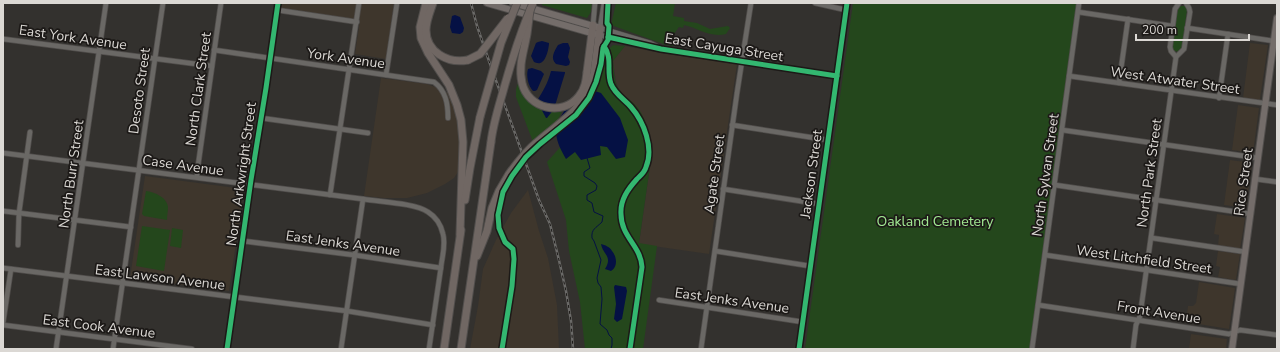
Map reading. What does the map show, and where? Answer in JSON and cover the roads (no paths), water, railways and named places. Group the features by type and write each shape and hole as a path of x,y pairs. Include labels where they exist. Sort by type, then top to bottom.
{"highway":[{"path":"426,3 420,27 421,38 449,85 461,120 463,142 460,234"},
{"path":"433,3 426,30 428,41 431,47 438,54 448,60 456,62 468,60 480,54 515,5"},
{"path":"444,349 471,161 480,117 515,5"},
{"path":"531,6 520,68 522,84 526,94 542,106 551,109 566,106 581,94 590,73"},
{"path":"461,349 494,124 510,66 531,6"},
{"path":"472,268 487,231 491,213 499,191 509,174 534,145 576,110 589,90 596,30"}],"main road":[{"name":"East Cayuga Street","path":"487,3 596,30"},
{"name":"East Cayuga Street","path":"515,5 596,30"},
{"name":"Rice Street","path":"1232,349 1277,18"}],"street":[{"name":"North Burr Street","path":"56,349 106,3"},
{"name":"Desoto Street","path":"114,349 163,3"},
{"name":"North Clark Street","path":"198,177 197,173 221,3"},
{"name":"North Arkwright Street","path":"227,349 278,3"},
{"path":"330,195 360,3"},
{"path":"386,75 396,3"},
{"path":"595,3 596,30"},
{"path":"596,30 604,3"},
{"name":"Agate Street","path":"701,349 732,125 751,3"},
{"path":"815,3 846,10"},
{"name":"Jackson Street","path":"799,349 847,3"},
{"name":"North Sylvan Street","path":"1032,349 1079,3"},
{"path":"1176,57 1170,51 1170,47 1175,9 1179,3"},
{"name":"North Park Street","path":"1133,349 1136,325 1140,316 1152,238 1176,57 1184,49 1190,12 1186,3"},
{"path":"277,10 357,22"},
{"path":"1078,12 1172,26"},
{"path":"1119,84 1128,20"},
{"path":"1187,28 1274,42"},
{"name":"East Cayuga Street","path":"596,30 661,49 837,76"},
{"path":"1219,98 1228,34"},
{"name":"East York Avenue","path":"3,39 212,66"},
{"name":"York Avenue","path":"214,50 434,82 444,94 448,106 448,118"},
{"name":"West Atwater Street","path":"1069,76 1277,105"},
{"path":"261,118 368,133"},
{"path":"732,125 828,140"},
{"path":"1062,130 1258,158"},
{"path":"18,245 19,213 30,132"},
{"name":"Case Avenue","path":"3,153 198,177 415,207 430,212 440,224 444,244 441,268"},
{"path":"1255,179 1277,182"},
{"path":"1055,185 1251,214"},
{"path":"724,189 819,204"},
{"path":"342,349 363,199"},
{"path":"3,211 131,227"},
{"path":"1152,238 1246,252"},
{"name":"East Jenks Avenue","path":"243,241 441,268"},
{"path":"715,251 810,266"},
{"name":"West Litchfield Street","path":"1045,255 1241,284"},
{"name":"East Lawson Avenue","path":"3,268 235,297 433,325"},
{"path":"429,349 441,268"},
{"path":"3,324 11,269"},
{"name":"East Jenks Avenue","path":"658,300 803,322"},
{"name":"Front Avenue","path":"1038,305 1229,334 1240,330 1277,335"},
{"name":"East Cook Avenue","path":"3,324 192,349"}],"waterway":[{"path":"587,158 590,168 584,172 584,176 597,186 596,190 587,195 587,200 592,203 594,212 603,216 602,222 593,231 592,238 601,260 597,278 601,287 602,299 600,324 607,330 612,338 611,349"}],"railway":[{"path":"471,3 489,61 539,200 550,224 566,291 571,321 573,349"}],"park label":[{"name":"Oakland Cemetery","path":"935,221"}]}
